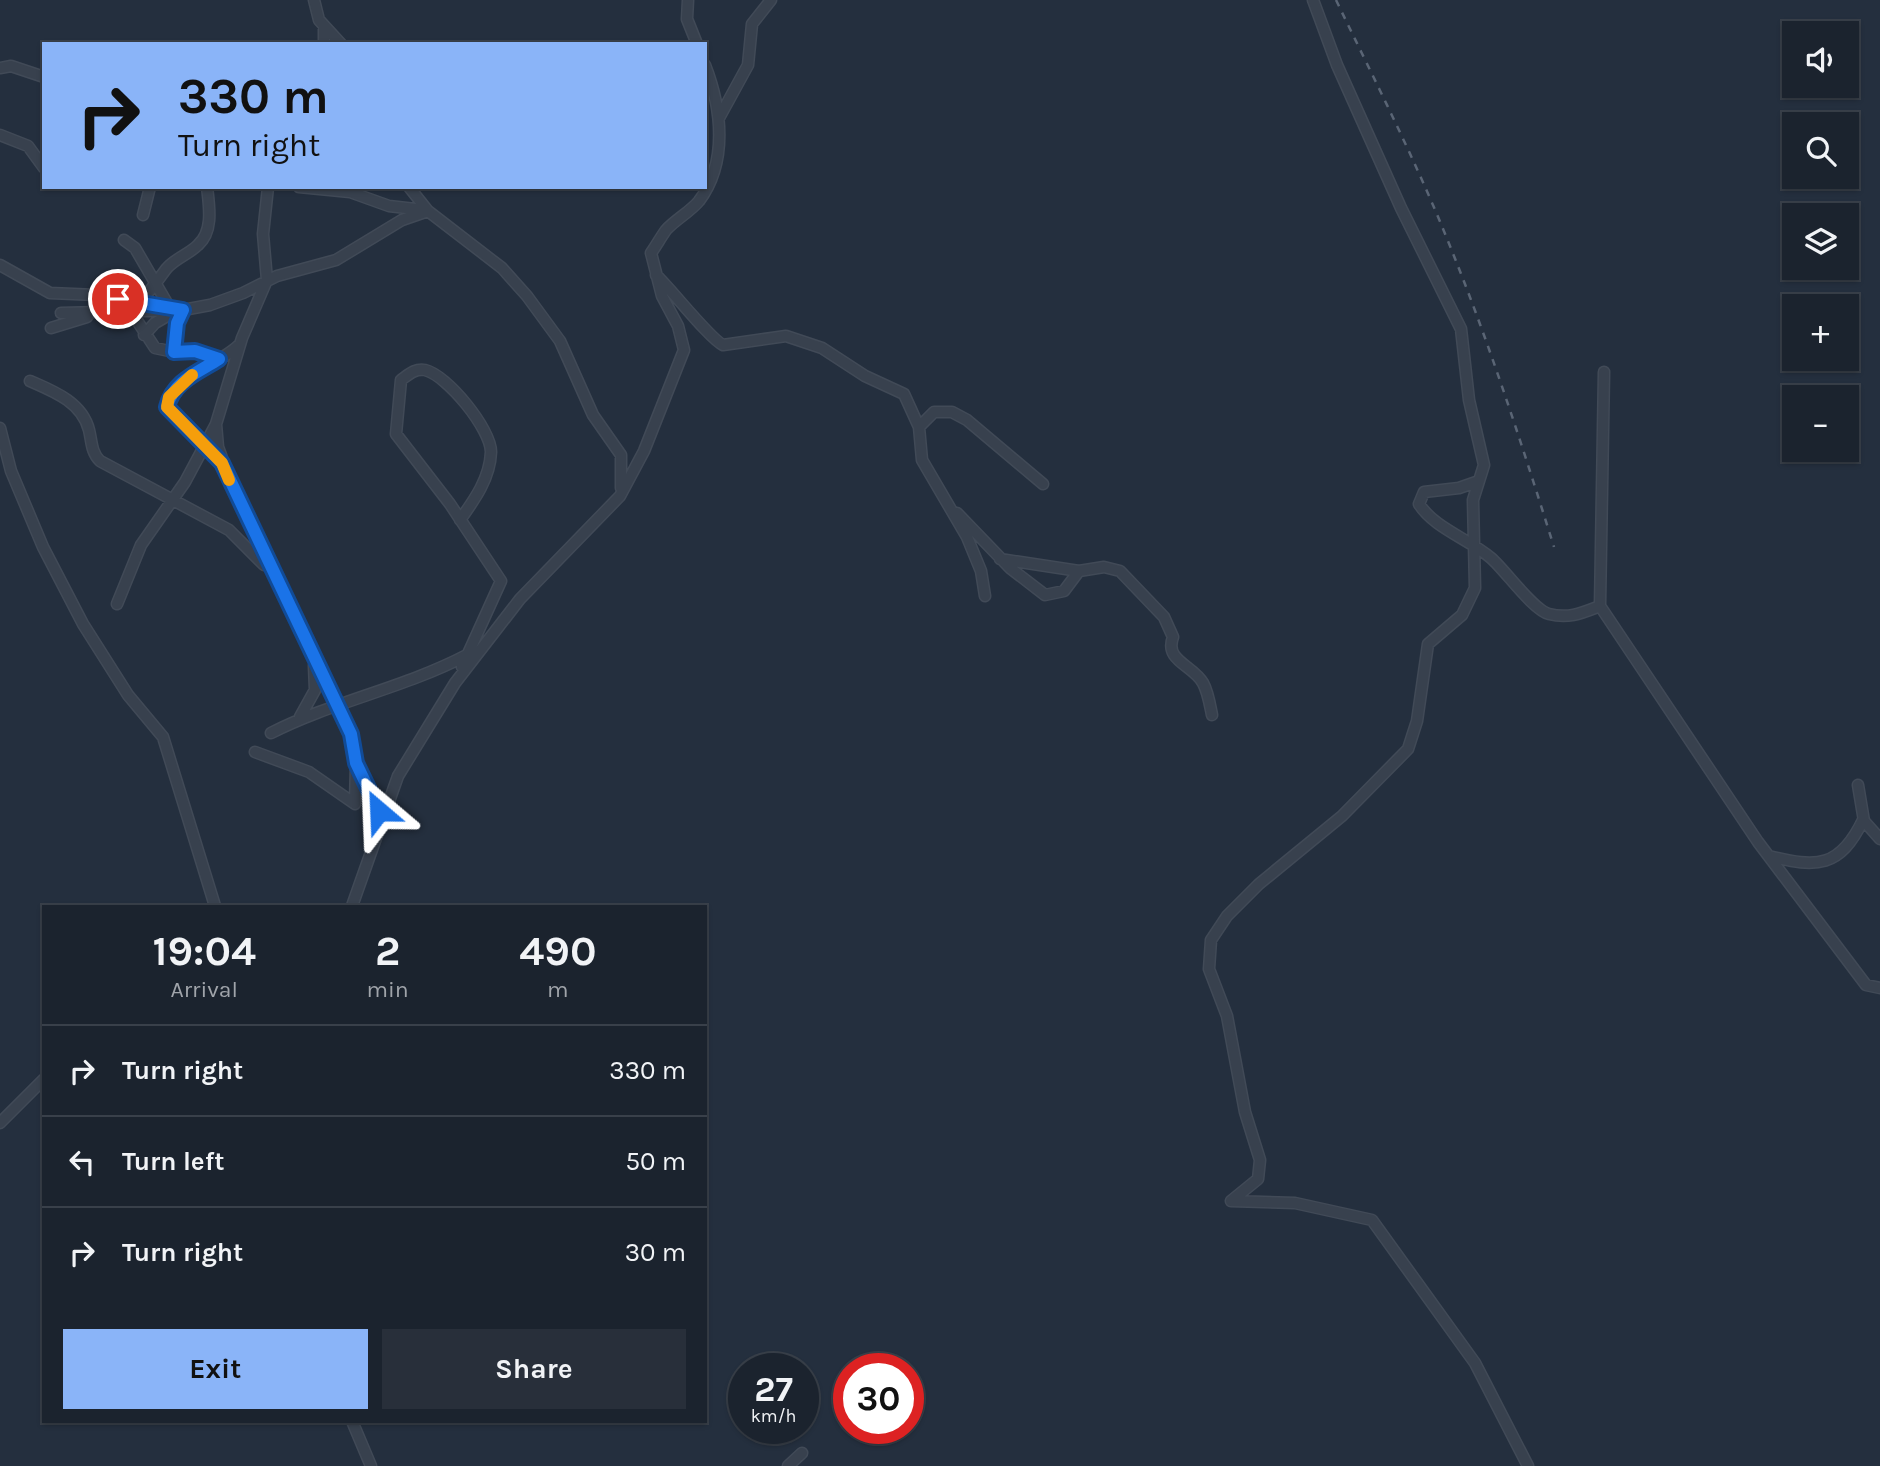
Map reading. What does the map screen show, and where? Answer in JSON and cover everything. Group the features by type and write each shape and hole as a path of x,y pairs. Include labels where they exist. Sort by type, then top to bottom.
{"street":[{"path":"314,0 319,20 339,42"},
{"path":"688,0 687,19 696,42"},
{"path":"719,119 748,65 752,24 771,0"},
{"path":"1313,0 1337,65 1396,196 1461,329 1469,400 1484,465 1473,500 1475,588 1462,615 1428,644 1417,721 1408,749 1342,816 1259,884 1227,916 1211,940 1209,969 1227,1016 1245,1112 1260,1160 1258,1179 1231,1201 1295,1203 1372,1220 1475,1363 1528,1466"},
{"path":"324,25 324,42"},
{"path":"0,68 11,66 29,70 42,79"},
{"path":"707,70 716,93 719,119 716,172 707,187"},
{"path":"0,135 28,146 42,165"},
{"path":"143,215 150,189"},
{"path":"119,311 137,303 156,285 168,267 205,237 209,227 208,189"},
{"path":"117,604 141,545 174,498 216,424 241,342 267,280 263,219 268,189"},
{"path":"319,189 349,192 389,206 428,211"},
{"path":"412,189 428,211 502,268 527,296 560,341 593,415 621,455 623,470 620,496"},
{"path":"352,905 398,776 455,683 520,598 620,496 644,451 684,350 678,326 662,296 654,273 651,253 666,230 698,202 706,189"},
{"path":"144,335 160,319 178,310 243,293 267,280 335,260 402,220 428,211"},
{"path":"124,240 135,248 156,285 178,310 174,352"},
{"path":"0,265 50,293 97,295 178,310"},
{"path":"654,273 681,299 714,341 723,345 786,336 822,348 865,376 904,394 919,427 922,460 938,492 967,537 981,571 985,596"},
{"path":"61,313 178,310"},
{"path":"119,311 136,319 155,348 174,352 195,351 219,359"},
{"path":"51,328 84,319 93,313"},
{"path":"222,463 167,407 169,397 182,383 241,342"},
{"path":"455,683 501,580 397,434 401,380 423,369 460,397 485,429 491,449 488,472 460,520"},
{"path":"1604,372 1600,606 1769,856 1866,985 1880,988"},
{"path":"30,381 59,393 76,407 88,425 92,450 100,461 174,498 240,538 274,576"},
{"path":"919,427 934,412 952,412 967,420 1043,484"},
{"path":"216,424 222,463 351,734 356,763 355,804 309,772 256,752"},
{"path":"0,428 12,471 43,547 83,624 128,695 163,737 215,905"},
{"path":"1479,481 1459,488 1424,492 1419,504 1427,518 1473,543 1546,614 1573,617 1600,606"},
{"path":"938,492 1000,559 1045,595 1064,591 1079,571"},
{"path":"1000,559 1079,571 1104,567 1121,570 1164,617 1173,636 1170,645 1175,659 1192,670 1204,684 1212,715"},
{"path":"271,733 300,718 436,671 467,655"},
{"path":"300,718 315,690 314,656"},
{"path":"356,763 379,811"},
{"path":"1857,785 1863,820 1878,836"},
{"path":"1769,856 1821,864 1839,856 1854,840 1863,820"},
{"path":"0,1122 42,1081"},
{"path":"353,1423 371,1466"},
{"path":"788,1466 802,1453"}],"railway":[{"path":"1336,0 1411,156 1452,251 1493,361 1554,547"}],"slow traffic":[{"path":"192,375 169,397 167,407 222,463 229,480"}],"route":[{"path":"118,299 183,310 177,323 174,352 195,351 219,359 188,377 169,397 167,407 222,463 351,734 356,763 379,811"}]}
